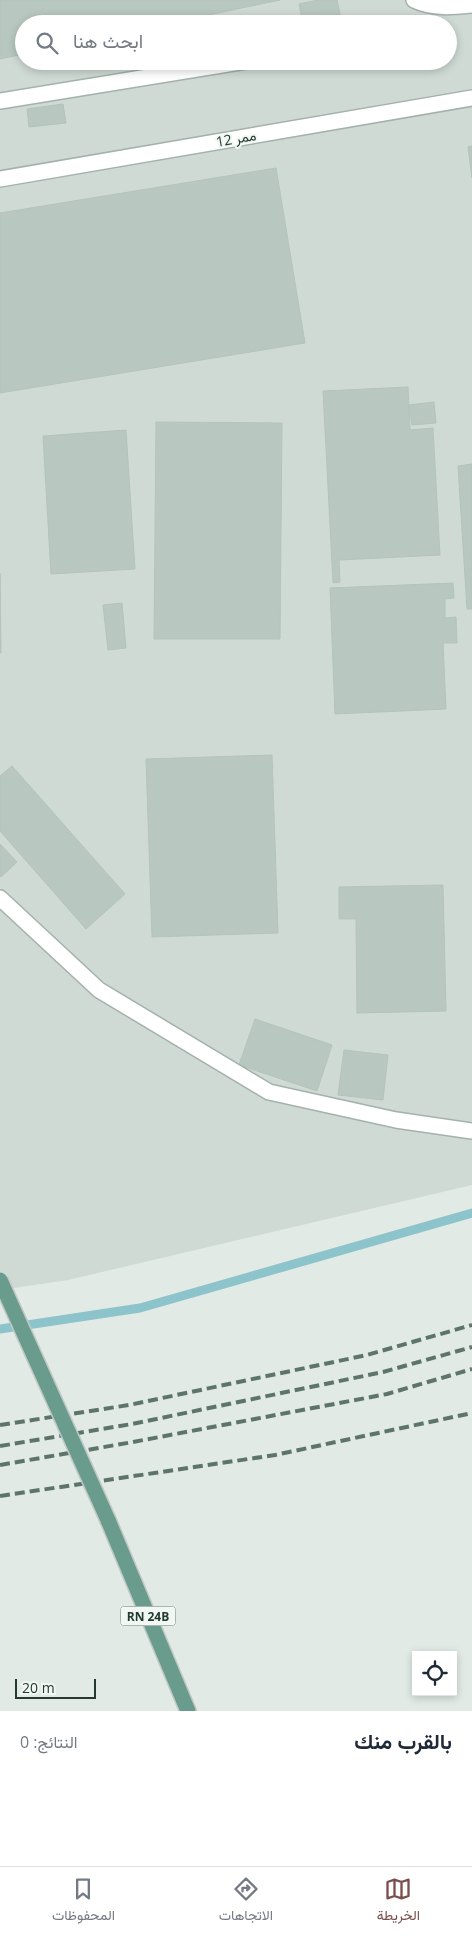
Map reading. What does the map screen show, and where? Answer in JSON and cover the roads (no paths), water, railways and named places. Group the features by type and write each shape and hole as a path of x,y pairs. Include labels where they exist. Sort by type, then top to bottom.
{"main road":[{"name":"RN 24B","path":"0,1280 108,1520 188,1711"}],"lane":[{"path":"414,0 435,6 472,5"},
{"path":"0,101 191,70"},
{"name":"ممر 12","path":"0,179 472,98"},
{"path":"0,898 99,990 269,1092 396,1120 472,1131"}],"waterway":[{"path":"0,1329 140,1308 472,1213"}],"railway":[{"path":"0,1425 129,1405 367,1355 472,1325"},
{"path":"0,1446 132,1424 383,1372 472,1347"},
{"path":"0,1465 387,1394 472,1369"},
{"path":"0,1496 275,1455 472,1413"}]}
